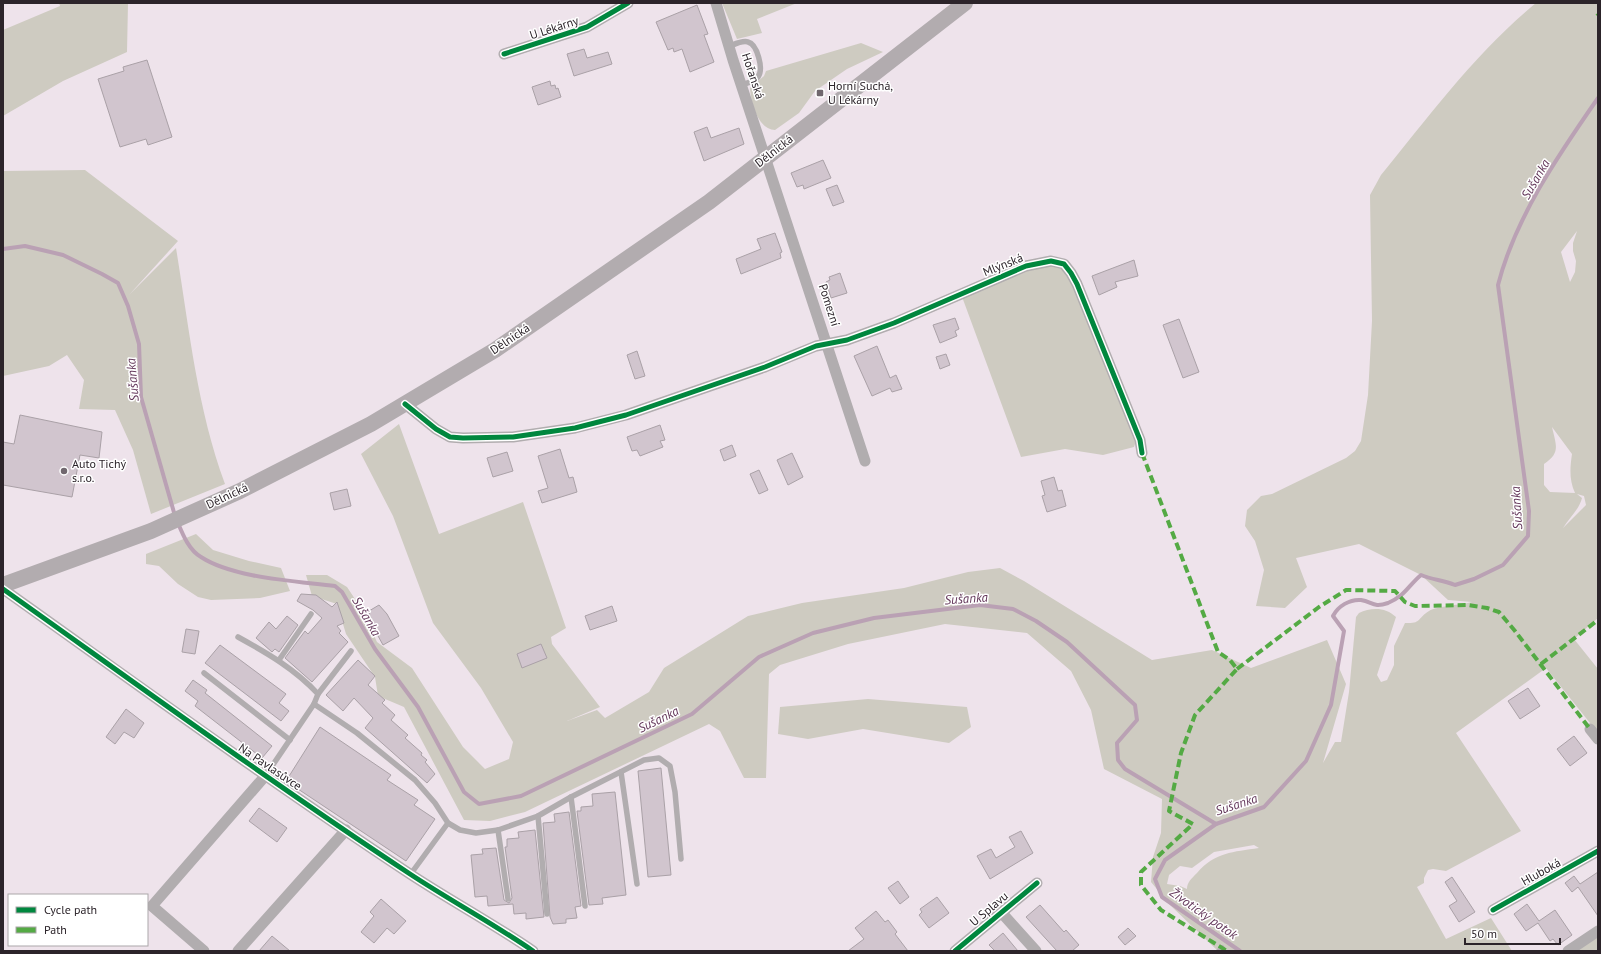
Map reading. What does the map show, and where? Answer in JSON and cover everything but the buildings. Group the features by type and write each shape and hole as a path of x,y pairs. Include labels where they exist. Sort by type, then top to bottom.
{"main road":[{"name":"Dělnická","path":"3,585 152,531 224,498 371,424 495,350 709,202 965,3"}],"street":[{"name":"U Lékárny","path":"504,54 587,27 628,3"},
{"name":"Hořanská","path":"716,3 766,157"},
{"name":"Pomezní","path":"766,157 828,343 865,461"},
{"name":"Mlýnská","path":"405,404 436,429 450,436 464,438 513,437 575,428 626,415 765,367 816,346 848,340 894,323 1026,266 1051,261 1064,264 1071,273 1140,440 1142,453"},
{"name":"Na Pavlasůvce","path":"3,589 220,745 266,775 410,875 534,951"},
{"path":"1590,728 1598,739"},
{"path":"204,951 150,908 266,775"},
{"path":"238,951 346,830"},
{"name":"Hluboká","path":"1493,910 1598,851"},
{"name":"U Splavu","path":"955,951 1037,883"},
{"path":"1002,912 1036,951"},
{"path":"1568,951 1598,931"}],"lane":[{"path":"730,46 745,41 750,42 753,44 762,67 757,79 742,86"},
{"path":"279,660 311,614"},
{"path":"238,637 279,660 318,694"},
{"path":"266,775 314,704 318,694 351,651"},
{"path":"204,674 290,740"},
{"path":"314,704 357,733 415,780 435,803 448,823 460,830 476,833 498,830 538,816 571,797 644,760 659,758 670,766 675,792 681,859"},
{"path":"620,772 638,884"},
{"path":"571,797 585,906"},
{"path":"538,816 547,914"},
{"path":"410,875 448,823"},
{"path":"498,830 508,899"}],"shaded area":[{"path":"59,3 128,3 127,52 63,81 3,116 3,30 60,6"},
{"path":"722,3 797,3 757,19 762,33 737,39"},
{"path":"1536,3 1598,3 1598,618 1574,639 1598,669 1598,733 1546,668 1456,733 1521,831 1446,871 1433,869 1428,870 1424,878 1424,883 1417,887 1446,939 1491,918 1512,951 1218,951 1170,905 1151,882 1153,857 1161,833 1162,799 1104,769 1091,710 1071,671 1027,633 945,624 848,644 780,665 769,674 766,778 744,778 720,731 709,724 525,812 490,821 464,820 404,707 378,696 375,677 346,634 337,604 312,596 306,575 327,575 347,587 361,608 377,642 412,668 463,747 485,769 509,759 513,742 481,688 433,623 393,516 361,454 399,424 439,534 523,502 566,628 551,637 552,644 600,707 567,721 597,710 605,718 649,692 664,668 748,616 802,603 904,588 968,572 1000,568 1024,581 1152,660 1212,650 1251,668 1327,640 1346,684 1323,763 1335,742 1341,742 1349,692 1356,617 1359,613 1378,609 1388,611 1396,617 1377,675 1381,682 1387,680 1394,665 1394,646 1405,623 1414,623 1433,609 1472,602 1448,600 1421,575 1359,544 1296,558 1307,587 1285,608 1256,606 1264,570 1255,541 1245,526 1247,510 1261,496 1272,494 1346,458 1355,451 1361,441 1368,395 1372,321 1370,195 1381,175 1454,85 1493,42","holes":["1577,231 1573,243 1573,251 1576,261 1575,272 1570,282 1561,252","1552,427 1572,454 1570,474 1575,493 1550,492 1544,485 1544,464 1553,456 1556,444","1577,494 1584,496 1586,505 1563,528 1576,510 1582,498","1254,845 1259,848 1225,854 1218,857 1204,866 1192,878 1187,889 1180,886 1167,884 1169,875 1180,866 1192,868 1214,852"]},
{"path":"861,43 883,52 847,69 815,91 799,113 775,130 769,129 756,115 750,88 764,76 766,71"},
{"path":"85,170 178,241 129,295 176,248 195,367 207,426 225,484 151,514 133,450 115,410 79,409 84,380 67,355 49,366 3,376 3,171"},
{"path":"1064,264 1138,435 1134,447 1103,455 1065,449 1021,457 961,294 1026,266"},
{"path":"196,534 213,550 249,561 281,568 290,591 260,598 211,600 198,597 178,584 159,566 146,564 146,554"},
{"path":"868,699 967,707 971,727 949,743 863,729 808,739 778,734 780,707"},
{"path":"1598,937 1598,951 1575,951"}],"waterway":[{"name":"Sušanka","path":"178,523 187,542 193,550 201,557 214,564 230,570 265,578 335,586 342,592 375,649 418,707 464,792 479,804 521,796 692,714 759,657 813,633 874,618 980,605 1013,609 1036,621 1067,642 1135,705 1137,720 1117,743 1118,760 1125,769 1216,824 1264,807 1306,761 1331,705 1344,631 1333,616 1341,606 1357,600 1376,605 1388,603 1402,594 1421,575 1455,585 1474,579 1503,565 1528,536 1529,511 1498,285 1515,235 1527,211 1568,141 1598,98"},
{"name":"Sušanka","path":"3,249 25,246 63,255 118,283 128,306 139,344 141,397 175,516"},
{"name":"Životický potok","path":"1216,824 1165,860 1155,879 1162,897 1240,951"}],"marked path":[{"path":"1142,453 1218,652 1230,660 1237,669 1195,715 1181,753 1169,811 1193,824 1141,872 1141,885 1161,910 1227,951"},
{"path":"1237,669 1319,607 1346,590 1395,591 1405,602 1415,606 1468,605 1487,608 1499,612 1590,729"},
{"path":"1541,664 1598,620"}],"cycle path":[{"path":"504,54 587,27 628,3"},
{"path":"405,404 436,429 450,437 513,437 575,428 626,415 765,367 816,346 847,340 894,323 1026,266 1051,261 1064,264 1077,284 1140,440 1142,453"},
{"path":"3,589 358,840 533,951"},
{"path":"1493,910 1598,851"},
{"path":"955,951 1037,883"}],"place":[{"name":"Horní Suchá, U Lékárny","path":"820,93"},
{"name":"Auto Tichý s.r.o.","path":"64,471"}]}
